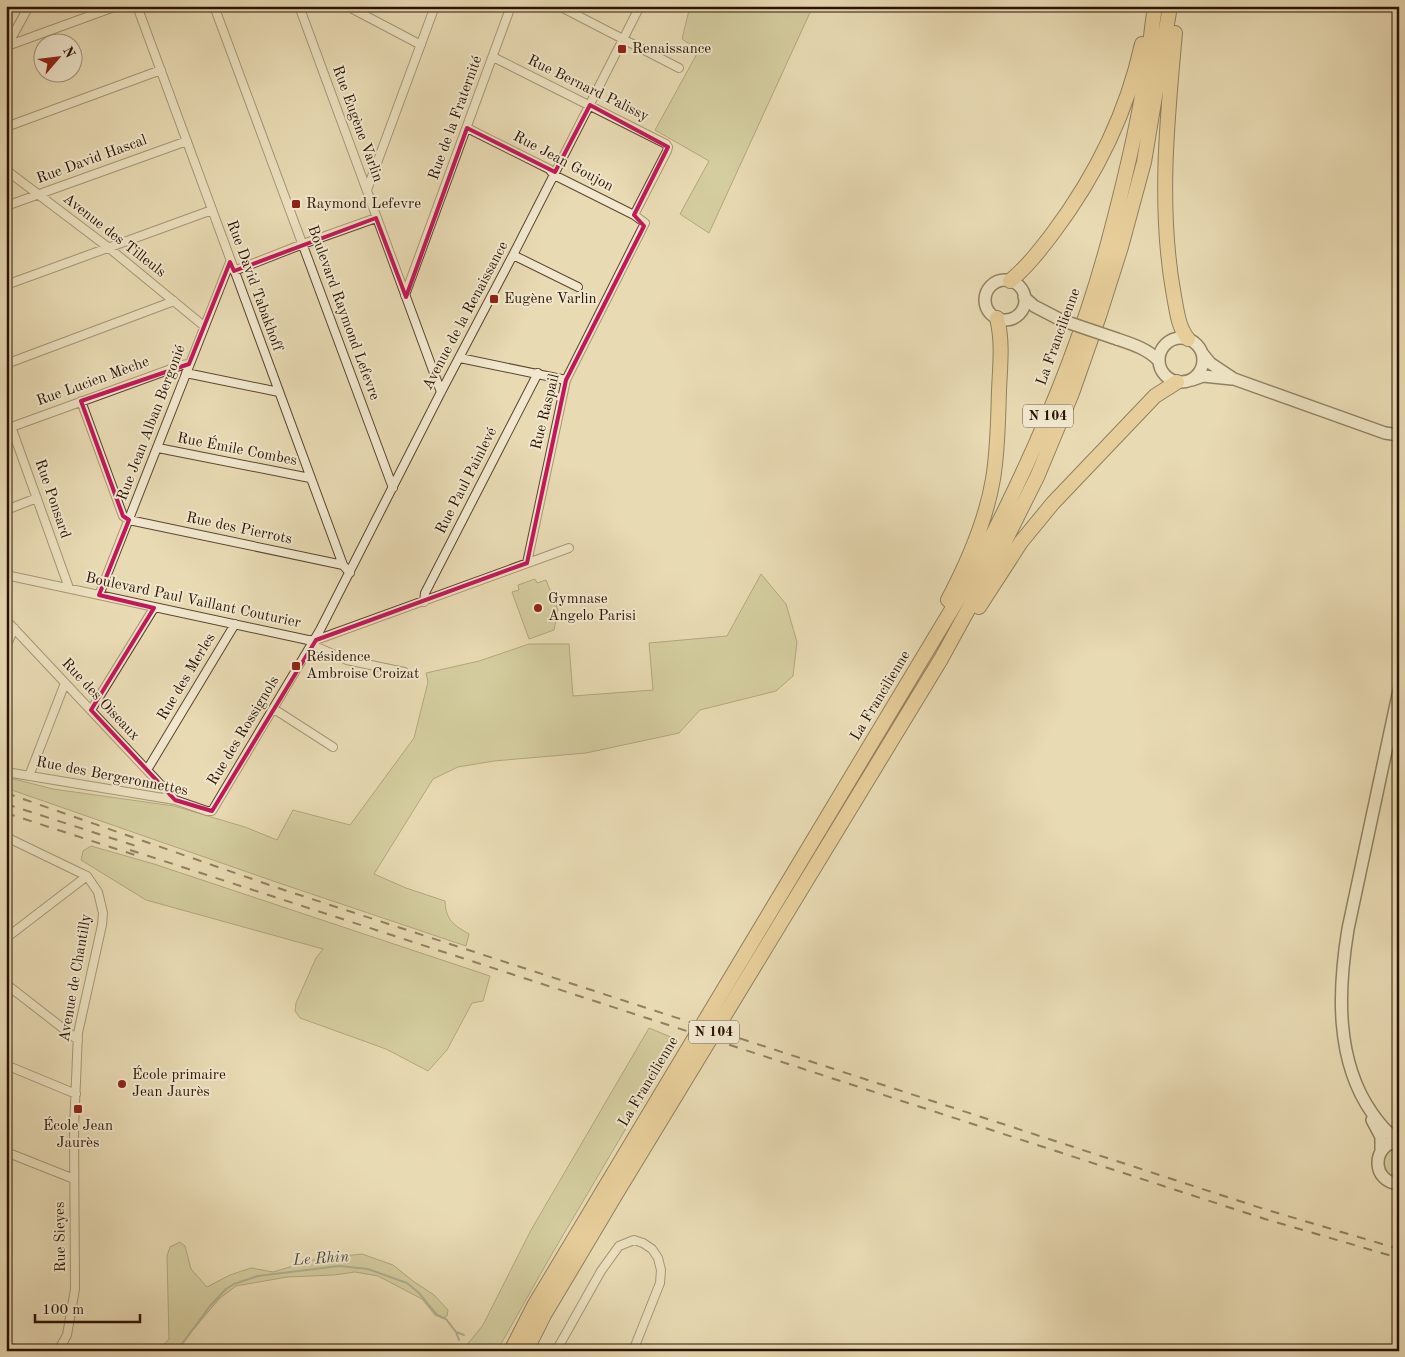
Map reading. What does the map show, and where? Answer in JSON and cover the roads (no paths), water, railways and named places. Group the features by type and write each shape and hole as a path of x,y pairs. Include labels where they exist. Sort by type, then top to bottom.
{"highway":[{"path":"1010,281 1031,262 1062,221 1099,161 1119,115 1138,62 1149,6"},
{"name":"La Francilienne","path":"511,1351 534,1304 902,690 943,625 985,550 1021,478 1057,393 1085,318 1108,244 1124,183 1144,85 1155,6"},
{"name":"La Francilienne","path":"526,1351 544,1315 610,1203 940,658 997,557 1038,477 1072,393 1121,247 1144,162 1170,6"},
{"path":"1177,6 1169,101 1165,198 1171,281 1180,327 1188,339"},
{"path":"902,690 908,671 950,597 984,521 993,478 997,433 1001,332 997,318"},
{"path":"940,658 946,657 1021,542 1041,517 1155,396 1177,382"}],"street":[{"path":"7,47 29,6"},
{"path":"7,47 117,6"},
{"name":"Rue David Tabakhoff","path":"137,6 310,478 343,565 350,573"},
{"name":"Boulevard Raymond Lefevre","path":"214,6 393,488"},
{"name":"Rue Eugène Varlin","path":"299,6 441,392"},
{"path":"347,6 421,45"},
{"path":"367,190 435,6"},
{"name":"Rue de la Fraternité","path":"405,295 511,6"},
{"path":"559,6 679,68"},
{"name":"Avenue de la Renaissance","path":"314,642 640,6"},
{"name":"Rue Bernard Palissy","path":"493,57 666,144 668,147 634,215"},
{"path":"6,127 161,70"},
{"name":"Rue Jean Goujon","path":"467,128 548,169 554,174 634,215 645,223"},
{"name":"Rue David Hascal","path":"6,206 187,140"},
{"name":"Avenue des Tilleuls","path":"6,170 109,248 204,326"},
{"path":"6,285 212,210"},
{"path":"234,271 376,218"},
{"name":"Rue Raspail","path":"526,564 566,380 645,223"},
{"path":"514,255 578,287"},
{"name":"Rue Jean Alban Bergonié","path":"99,595 230,262"},
{"path":"1024,296 1021,311 1010,319 997,318 992,315 985,304 987,291 996,282 1010,281 1021,288 1024,296 1034,306 1062,320"},
{"path":"6,364 174,301"},
{"path":"1021,311 1042,313 1141,345 1162,347 1174,339 1188,339 1194,342 1210,363 1234,379 1385,433 1399,435"},
{"path":"1117,338 1153,354 1159,361 1164,374 1177,382 1184,382 1202,376 1234,379"},
{"path":"1159,361 1162,347"},
{"path":"1192,380 1202,368 1202,353"},
{"path":"460,358 566,380"},
{"name":"Rue Lucien Mèche","path":"8,425 189,364"},
{"path":"186,372 279,392"},
{"name":"Rue Paul Painlevé","path":"424,602 425,593 538,374"},
{"path":"81,401 123,516 129,520"},
{"name":"Rue Ponsard","path":"8,425 37,498 69,588"},
{"path":"1385,433 1399,444"},
{"name":"Rue Émile Combes","path":"158,448 310,478"},
{"path":"6,510 37,498"},
{"name":"Rue des Pierrots","path":"129,520 343,565"},
{"name":"Boulevard Paul Vaillant Couturier","path":"6,575 314,642 569,548"},
{"path":"91,710 154,608"},
{"name":"Rue des Oiseaux","path":"6,620 174,800"},
{"name":"Rue des Merles","path":"147,770 235,624"},
{"path":"6,647 14,628"},
{"path":"314,642 347,660 404,672"},
{"name":"Rue des Rossignols","path":"212,811 314,642"},
{"path":"29,776 66,683"},
{"path":"1399,690 1348,929 1342,966 1342,1014 1345,1044 1350,1066 1366,1110 1381,1137 1382,1150 1378,1161 1380,1174 1390,1182 1399,1184"},
{"path":"274,709 333,747"},
{"name":"Rue des Bergeronnettes","path":"6,772 174,800 212,811"},
{"path":"6,837 87,876 6,938"},
{"name":"Avenue de Chantilly","path":"74,1179 78,1040 103,913 98,892 87,876"},
{"path":"6,1000 9,986 78,1040"},
{"path":"6,1065 76,1094"},
{"path":"1364,1101 1378,1120 1399,1141 1388,1144 1382,1150"},
{"path":"6,1152 74,1179"},
{"name":"Rue Sieyes","path":"58,1351 67,1335 75,1289 74,1179"},
{"path":"556,1351 601,1270 619,1246 634,1240 652,1249 658,1258 660,1283 633,1351"}],"waterway":[{"name":"Le Rhin","path":"177,1351 210,1306 226,1289 234,1284 258,1276 339,1266 368,1269 407,1283 419,1293 437,1315 446,1319 456,1332 459,1340"},
{"name":"Le Rhin","path":"456,1332 464,1335"}],"railway":[{"path":"6,793 278,888 1264,1209 1399,1249"},
{"path":"6,804 139,847"},
{"path":"6,813 135,855"},
{"path":"130,850 1265,1219 1399,1258"}],"place":[{"name":"Renaissance","path":"622,49"},
{"name":"Raymond Lefevre","path":"296,204"},
{"name":"Eugène Varlin","path":"494,299"},
{"name":"Gymnase Angelo Parisi","path":"538,608"},
{"name":"Résidence Ambroise Croizat","path":"296,666"},
{"name":"École primaire Jean Jaurès","path":"122,1084"},
{"name":"École Jean Jaurès","path":"78,1109"}]}
